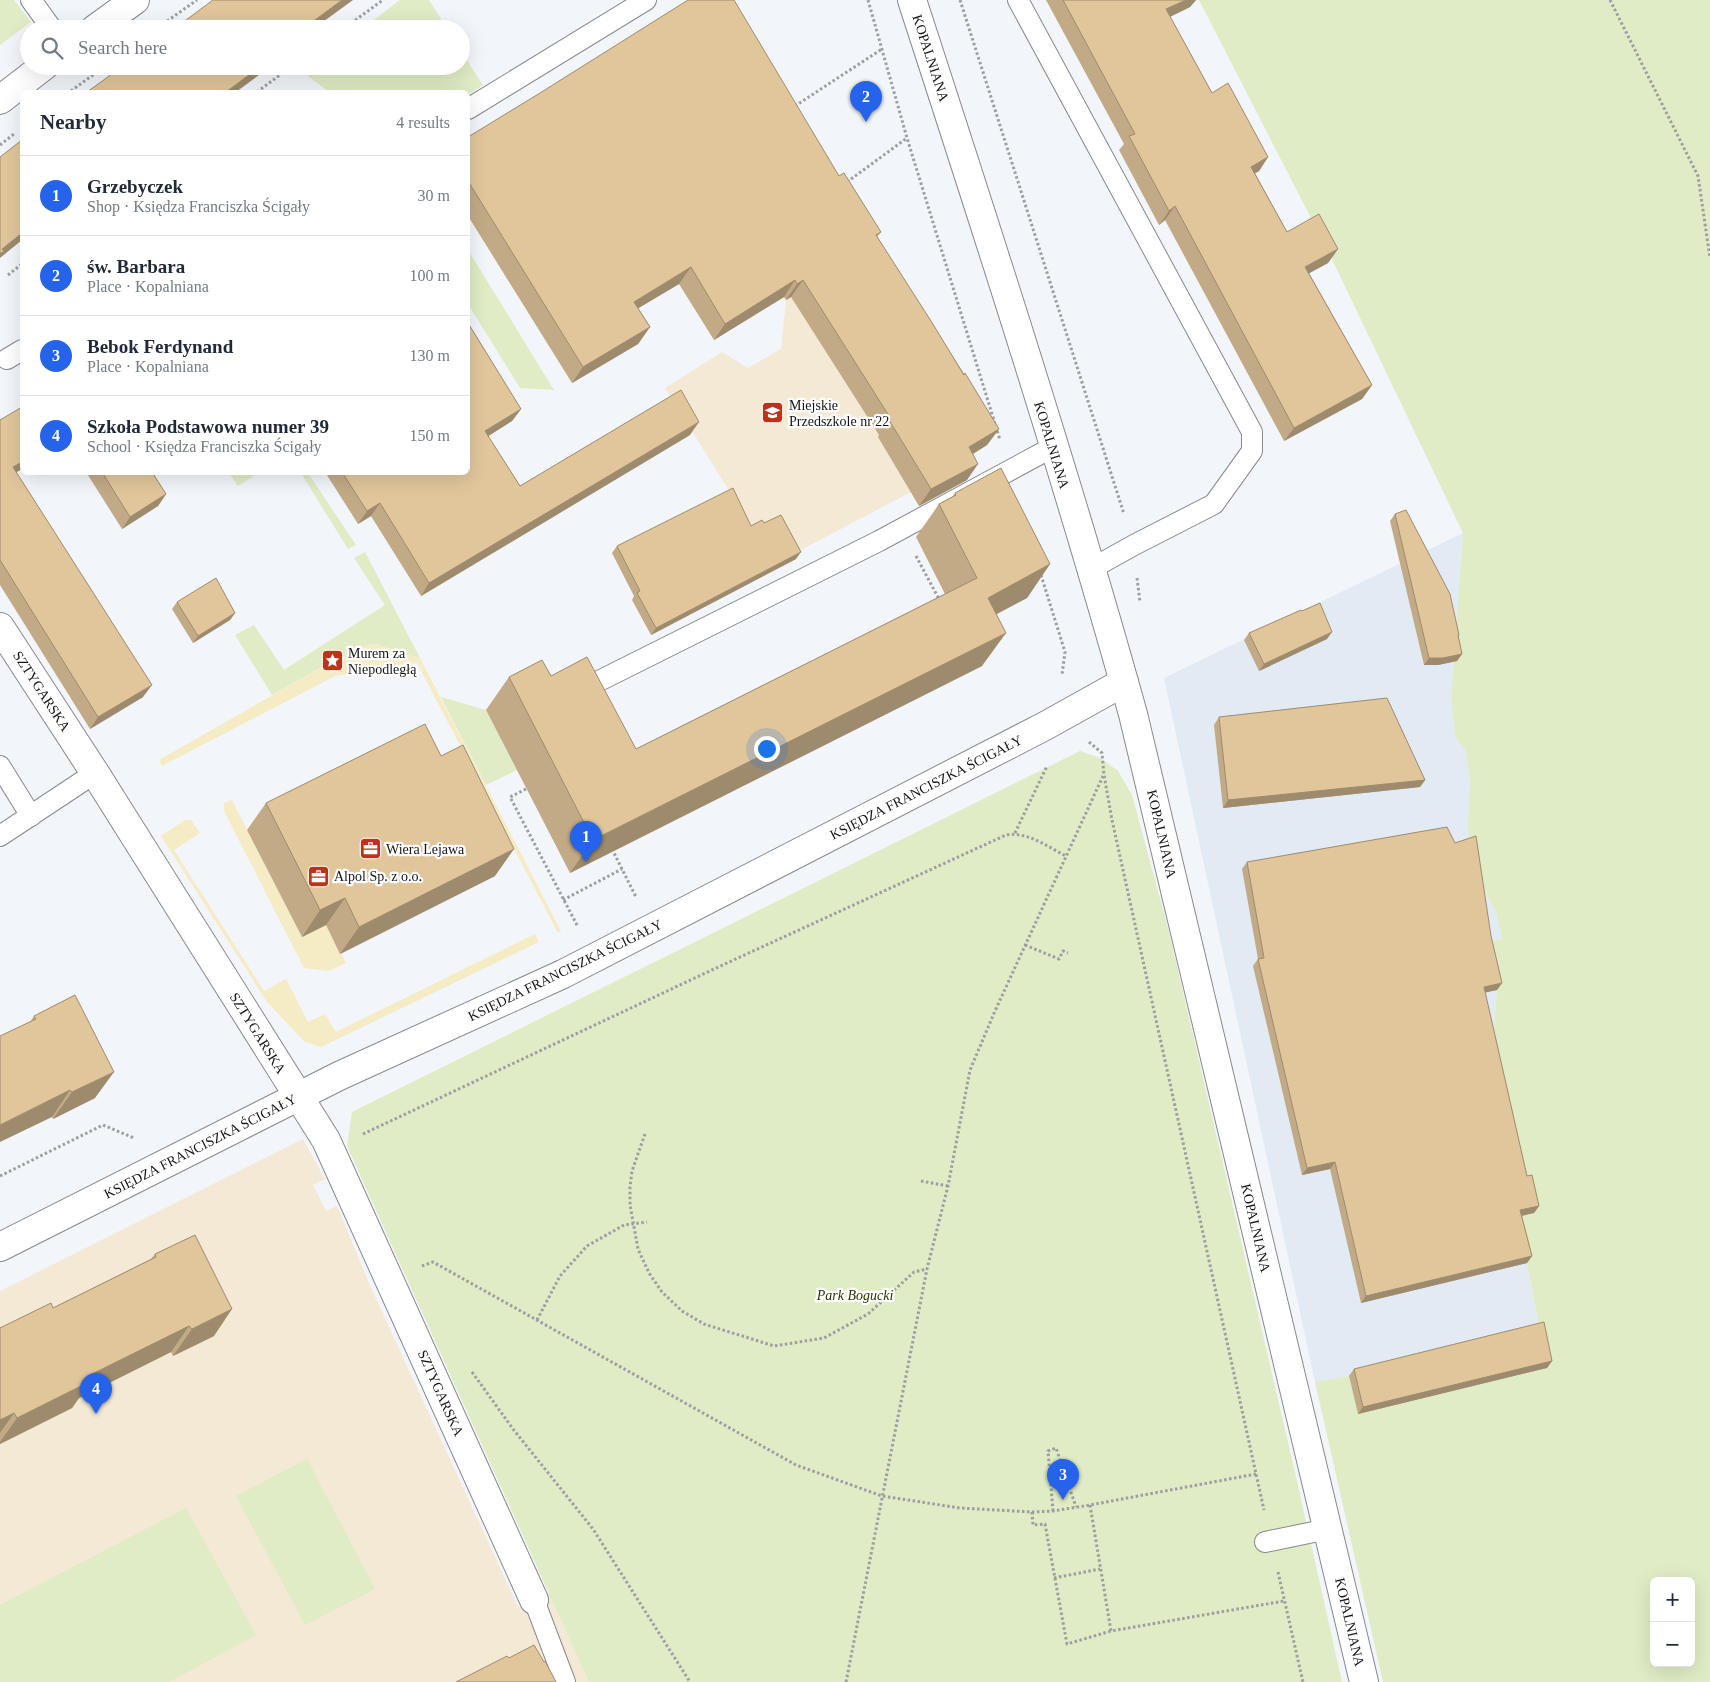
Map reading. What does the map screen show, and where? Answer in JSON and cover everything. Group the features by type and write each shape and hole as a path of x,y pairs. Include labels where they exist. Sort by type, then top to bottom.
{"street":[{"path":"107,20 135,0"},
{"name":"KOPALNIANA","path":"912,0 978,204 1124,682 1364,1682"},
{"path":"0,100 32,75"},
{"name":"SZTYGARSKA","path":"0,627 95,773 326,1140 534,1600"},
{"name":"KSIĘDZA FRANCISZKA ŚCIGAŁY","path":"0,1247 339,1076 562,974 1044,726 1124,682"}],"lane":[{"path":"31,0 45,20"},
{"path":"470,108 646,0"},
{"path":"1018,0 1252,432 1252,451 1214,504 1091,569"},
{"path":"580,690 902,528 1053,447"},
{"path":"0,766 31,816"},
{"path":"0,836 95,773"},
{"path":"1268,1542 1328,1529"},
{"path":"534,1600 565,1682"}],"path":[{"path":"169,20 197,0"},
{"path":"355,20 382,0"},
{"path":"868,0 907,138 1002,446 992,429"},
{"path":"960,0 1134,545 1141,606"},
{"path":"1610,0 1698,176 1710,258"},
{"path":"795,106 882,50"},
{"path":"72,90 93,75"},
{"path":"259,90 280,75"},
{"path":"790,98 800,114"},
{"path":"0,145 15,134"},
{"path":"844,184 907,138"},
{"path":"8,275 20,266"},
{"path":"902,528 940,602"},
{"path":"1041,574 1065,652 1061,679"},
{"path":"1081,741 1088,741 1102,753 1104,775 1256,1474 1268,1542 1303,1682"},
{"path":"1015,833 1047,766"},
{"path":"846,1682 927,1270 948,1186 970,1070 1025,945 1104,775"},
{"path":"526,789 510,798 579,928"},
{"path":"362,1134 1006,835 1015,833 1030,838 1066,856"},
{"path":"610,846 637,899"},
{"path":"563,900 622,869"},
{"path":"1025,945 1059,959 1063,951 1068,953"},
{"path":"0,1176 103,1124 135,1139"},
{"path":"645,1134 632,1171 630,1204 638,1249 649,1273 662,1292 682,1311 704,1324 774,1346 824,1338 868,1314 914,1272 927,1270"},
{"path":"921,1181 948,1186"},
{"path":"538,1320 560,1276 588,1246 624,1225 647,1222"},
{"path":"419,1267 433,1262 796,1465 882,1496 960,1508 1032,1512 1053,1511 1256,1474"},
{"path":"468,1366 513,1429 593,1529 690,1682"},
{"path":"1053,1511 1048,1451 1056,1448 1076,1507"},
{"path":"1090,1505 1111,1631"},
{"path":"1032,1512 1033,1525 1045,1524 1067,1644 1111,1631 1284,1601"},
{"path":"1054,1578 1100,1569"}],"shaded area":[{"name":"Miejskie Przedszkole nr 22","path":"791,297 954,390 987,445 911,492 793,554 753,529 665,388 722,352 748,368 781,349 786,300"},
{"path":"1463,533 1451,699 1455,737 1466,751 1470,783 1474,868 1496,913 1502,940 1487,943 1497,990 1492,1052 1517,1225 1527,1263 1547,1368 1358,1414 1349,1376 1315,1382 1164,678"},
{"path":"303,1139 325,1179 313,1185 326,1211 337,1206 372,1290 518,1607 549,1593 589,1682 0,1682 0,1291"}],"green space":[{"path":"0,0 14,0 29,20 20,20 20,30 0,45"},
{"path":"400,0 429,0 441,20 374,20"},
{"path":"1199,0 1710,0 1710,1682 1383,1682 1315,1382 1349,1376 1358,1414 1547,1368 1527,1263 1517,1225 1492,1052 1497,990 1486,943 1502,939 1496,913 1474,868 1468,830 1470,783 1466,751 1455,737 1451,699 1463,533 1330,255"},
{"path":"470,65 483,85 470,94 470,90 326,90 307,75 470,75"},
{"path":"470,253 554,390 520,388 470,307"},
{"path":"230,475 256,475 238,486"},
{"path":"302,475 309,475 356,545 348,549"},
{"path":"365,552 420,658 375,644 357,647 272,695 235,635 254,625 284,670 385,605 354,558"},
{"path":"441,697 486,710 517,770 486,785"},
{"name":"Park Bogucki","path":"1080,751 1100,758 1118,771 1132,795 1168,928 1342,1682 589,1682 347,1146 352,1112"},
{"path":"307,1459 375,1589 305,1625 236,1496"},
{"path":"186,1508 256,1635 169,1682 0,1682 0,1605"}],"sand":[{"path":"375,644 420,658 561,931 558,933 417,663 335,676 162,766 159,760 357,647"},
{"path":"232,800 302,937 326,925 346,963 328,971 304,968 224,811 224,803"},
{"path":"185,820 191,820 200,833 174,850 264,991 286,979 308,1022 325,1014 336,1032 535,934 539,942 321,1047 305,1042 267,1002 161,836"}],"building":[{"path":"213,0 342,0 315,20 186,20"},
{"path":"688,0 734,0 839,176 844,173 881,232 876,235 999,429 969,447 978,464 931,489 889,420 891,419 803,280 797,284 795,280 725,324 691,267 634,302 650,327 583,367 470,184 470,136"},
{"path":"1063,0 1186,0 1166,9 1212,93 1228,83 1268,157 1251,167 1287,232 1319,214 1338,249 1305,267 1372,385 1294,428 1175,206 1169,211 1129,136 1135,134"},
{"path":"111,75 249,75 229,90 90,90"},
{"path":"20,142 20,235 2,249 4,251 0,254 0,157"},
{"path":"470,326 521,409 485,431 520,486 681,390 699,422 429,583 380,503 367,511 344,475 470,475"},
{"path":"20,408 20,463 13,467 152,685 98,717 0,560 0,420"},
{"path":"1001,468 1050,564 988,598 1006,633 593,840 509,677 542,660 551,676 587,657 636,749 977,578 939,504"},
{"path":"104,475 154,475 166,494 130,517"},
{"path":"733,488 751,526 762,520 764,523 781,515 801,552 656,628 637,593 640,591 617,546"},
{"path":"1406,510 1450,594 1462,654 1443,658 1429,658 1395,514"},
{"path":"216,578 235,613 198,636 177,602"},
{"path":"1320,603 1332,632 1264,664 1249,633"},
{"path":"1387,698 1425,780 1228,800 1219,717"},
{"path":"425,724 441,756 463,745 514,849 359,927 345,898 320,910 266,803"},
{"path":"1447,827 1455,843 1476,836 1491,936 1502,983 1484,987 1527,1176 1532,1175 1539,1206 1520,1210 1532,1256 1366,1296 1335,1162 1307,1168 1258,959 1264,958 1247,862"},
{"path":"75,995 114,1072 72,1092 70,1090 0,1125 0,1036 36,1019 34,1016"},
{"path":"195,1235 232,1309 192,1329 189,1326 88,1376 91,1381 17,1418 14,1413 0,1420 0,1328 51,1303 53,1308 156,1257 155,1254"},
{"path":"1544,1322 1552,1361 1363,1407 1354,1369"},
{"path":"534,1645 556,1682 456,1682 507,1656 509,1658"}],"place":[{"name":"św. Barbara","path":"866,122"},
{"name":"Miejskie Przedszkole nr 22","path":"773,413"},
{"name":"Murem za Niepodległą","path":"332,661"},
{"name":"Wiera Lejawa","path":"370,849"},
{"name":"Grzebyczek","path":"586,862"},
{"name":"Alpol Sp. z o.o.","path":"318,876"},
{"name":"Szkoła Podstawowa numer 39","path":"96,1414"},
{"name":"Bebok Ferdynand","path":"1063,1500"}]}
